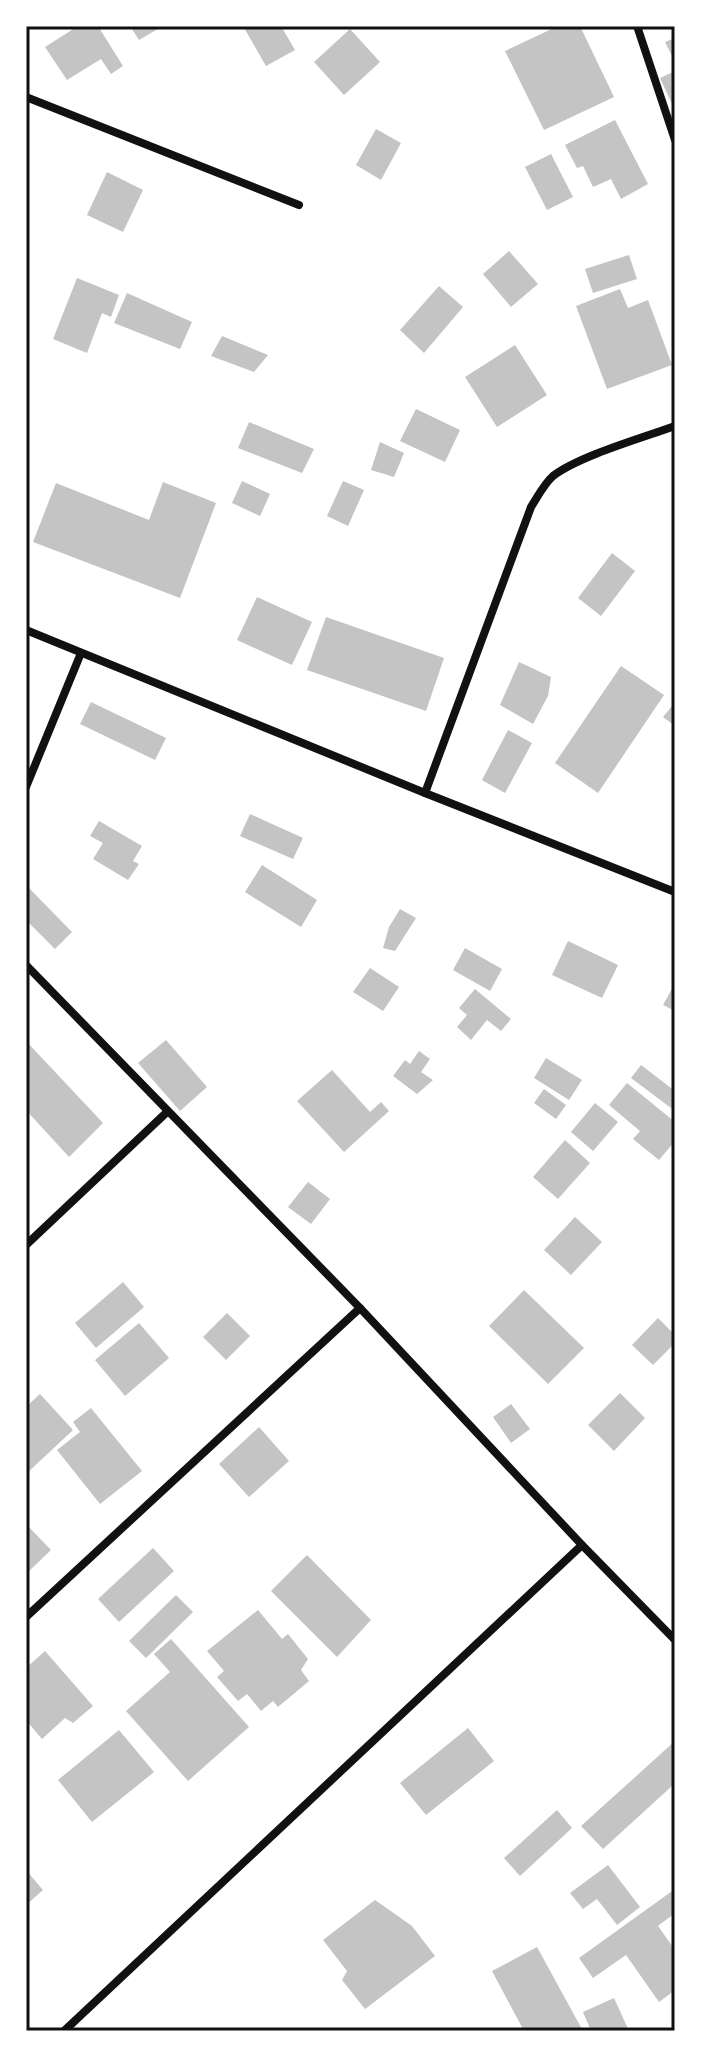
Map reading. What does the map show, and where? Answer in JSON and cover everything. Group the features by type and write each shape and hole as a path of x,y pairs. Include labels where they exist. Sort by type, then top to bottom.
{"street":[{"path":"637,26 675,140"},
{"path":"26,97 299,205"},
{"path":"425,793 531,507 541,490 551,478 569,466 675,426"},
{"path":"26,630 675,892"},
{"path":"26,787 81,653"},
{"path":"26,965 360,1308 675,1640"},
{"path":"26,1245 167,1112"},
{"path":"26,1617 360,1308"},
{"path":"64,2031 582,1545"}],"building":[{"path":"78,26 98,26 123,66 111,74 101,59 67,80 45,47"},
{"path":"130,26 163,26 139,40"},
{"path":"243,26 281,26 295,50 266,66"},
{"path":"558,26 580,26 614,97 544,130 505,51"},
{"path":"350,29 380,62 344,95 314,62"},
{"path":"675,38 675,62 665,42"},
{"path":"675,71 675,105 673,106 660,78"},
{"path":"615,120 648,184 621,199 611,179 593,187 583,166 577,168 565,145"},
{"path":"376,129 401,143 381,180 356,165"},
{"path":"551,154 573,197 547,210 525,167"},
{"path":"107,172 143,190 123,232 87,215"},
{"path":"509,251 538,284 511,307 483,274"},
{"path":"629,255 637,279 593,293 585,269"},
{"path":"77,278 119,295 111,317 102,313 87,353 53,339"},
{"path":"439,286 463,307 424,353 400,330"},
{"path":"620,289 628,308 648,300 672,365 607,389 576,306"},
{"path":"127,293 192,322 180,349 114,323"},
{"path":"222,336 268,355 254,372 211,356"},
{"path":"515,345 547,395 497,427 465,377"},
{"path":"416,409 460,430 445,462 400,441"},
{"path":"249,422 314,449 302,473 238,448"},
{"path":"380,442 404,453 394,477 371,470"},
{"path":"242,481 270,494 260,516 232,503"},
{"path":"343,481 364,490 348,526 327,516"},
{"path":"163,482 216,503 180,598 33,542 56,483 149,520"},
{"path":"612,553 635,571 601,616 578,598"},
{"path":"257,597 312,622 292,665 237,640"},
{"path":"326,617 444,658 426,711 307,670"},
{"path":"519,662 551,677 548,696 533,724 500,705"},
{"path":"621,666 664,695 598,793 555,763"},
{"path":"91,702 166,738 155,760 80,724"},
{"path":"675,702 675,726 663,717"},
{"path":"508,730 532,743 505,793 482,780"},
{"path":"250,814 303,838 293,859 240,836"},
{"path":"99,821 142,846 133,861 139,864 128,880 93,859 103,843 90,836"},
{"path":"262,865 317,900 301,927 245,892"},
{"path":"26,885 72,932 55,949 26,920"},
{"path":"400,909 416,918 395,951 383,948 389,927"},
{"path":"568,941 618,965 602,998 552,975"},
{"path":"465,948 502,969 490,991 453,970"},
{"path":"370,968 399,987 383,1011 353,992"},
{"path":"675,983 675,1011 663,1005"},
{"path":"475,989 511,1019 501,1031 487,1020 471,1040 457,1027 467,1015 459,1008"},
{"path":"166,1040 207,1087 180,1111 138,1063"},
{"path":"26,1041 103,1123 69,1157 26,1110"},
{"path":"419,1051 430,1059 421,1072 433,1080 417,1094 393,1076 405,1060 410,1064"},
{"path":"546,1058 582,1080 569,1100 534,1078"},
{"path":"641,1065 675,1091 675,1111 631,1078"},
{"path":"332,1070 370,1112 381,1102 389,1111 344,1152 297,1101"},
{"path":"627,1083 675,1122 675,1141 659,1160 633,1139 640,1131 609,1105"},
{"path":"544,1089 566,1105 556,1119 534,1103"},
{"path":"595,1103 618,1122 593,1151 571,1132"},
{"path":"565,1140 590,1163 558,1199 533,1177"},
{"path":"308,1182 330,1199 311,1224 288,1207"},
{"path":"575,1217 602,1242 571,1275 544,1250"},
{"path":"123,1282 144,1307 96,1348 75,1323"},
{"path":"524,1290 584,1348 548,1384 489,1326"},
{"path":"227,1313 250,1336 226,1360 203,1337"},
{"path":"658,1318 675,1335 675,1343 653,1365 632,1345"},
{"path":"139,1323 169,1358 125,1396 95,1360"},
{"path":"620,1393 645,1418 614,1451 588,1425"},
{"path":"40,1394 73,1430 26,1474 26,1407"},
{"path":"511,1404 530,1429 511,1443 493,1417"},
{"path":"91,1408 142,1471 100,1504 57,1450 80,1432 73,1422"},
{"path":"259,1427 289,1461 249,1497 219,1464"},
{"path":"26,1524 51,1550 26,1574"},
{"path":"153,1548 174,1571 119,1622 98,1599"},
{"path":"307,1555 371,1620 337,1657 271,1591"},
{"path":"176,1595 193,1612 146,1658 129,1641"},
{"path":"258,1610 282,1639 288,1634 308,1659 301,1670 309,1681 278,1707 273,1701 261,1711 247,1694 238,1701 217,1677 224,1671 207,1651"},
{"path":"171,1639 249,1727 188,1781 126,1711 170,1672 154,1654"},
{"path":"45,1651 93,1706 73,1723 65,1718 42,1739 26,1720 26,1668"},
{"path":"468,1728 494,1761 426,1815 400,1783"},
{"path":"119,1730 154,1772 92,1822 58,1780"},
{"path":"675,1741 675,1789 672,1786 603,1849 581,1826"},
{"path":"557,1810 572,1828 520,1876 504,1858"},
{"path":"608,1865 640,1907 617,1925 597,1899 583,1909 570,1893"},
{"path":"26,1870 43,1890 26,1905"},
{"path":"675,1889 675,1913 658,1926 675,1950 675,1990 659,2002 626,1955 593,1978 579,1958"},
{"path":"375,1900 412,1926 435,1956 365,2009 342,1980 347,1971 323,1940"},
{"path":"537,1947 583,2031 524,2031 492,1971"},
{"path":"614,1998 629,2031 591,2031 583,2012"}]}
